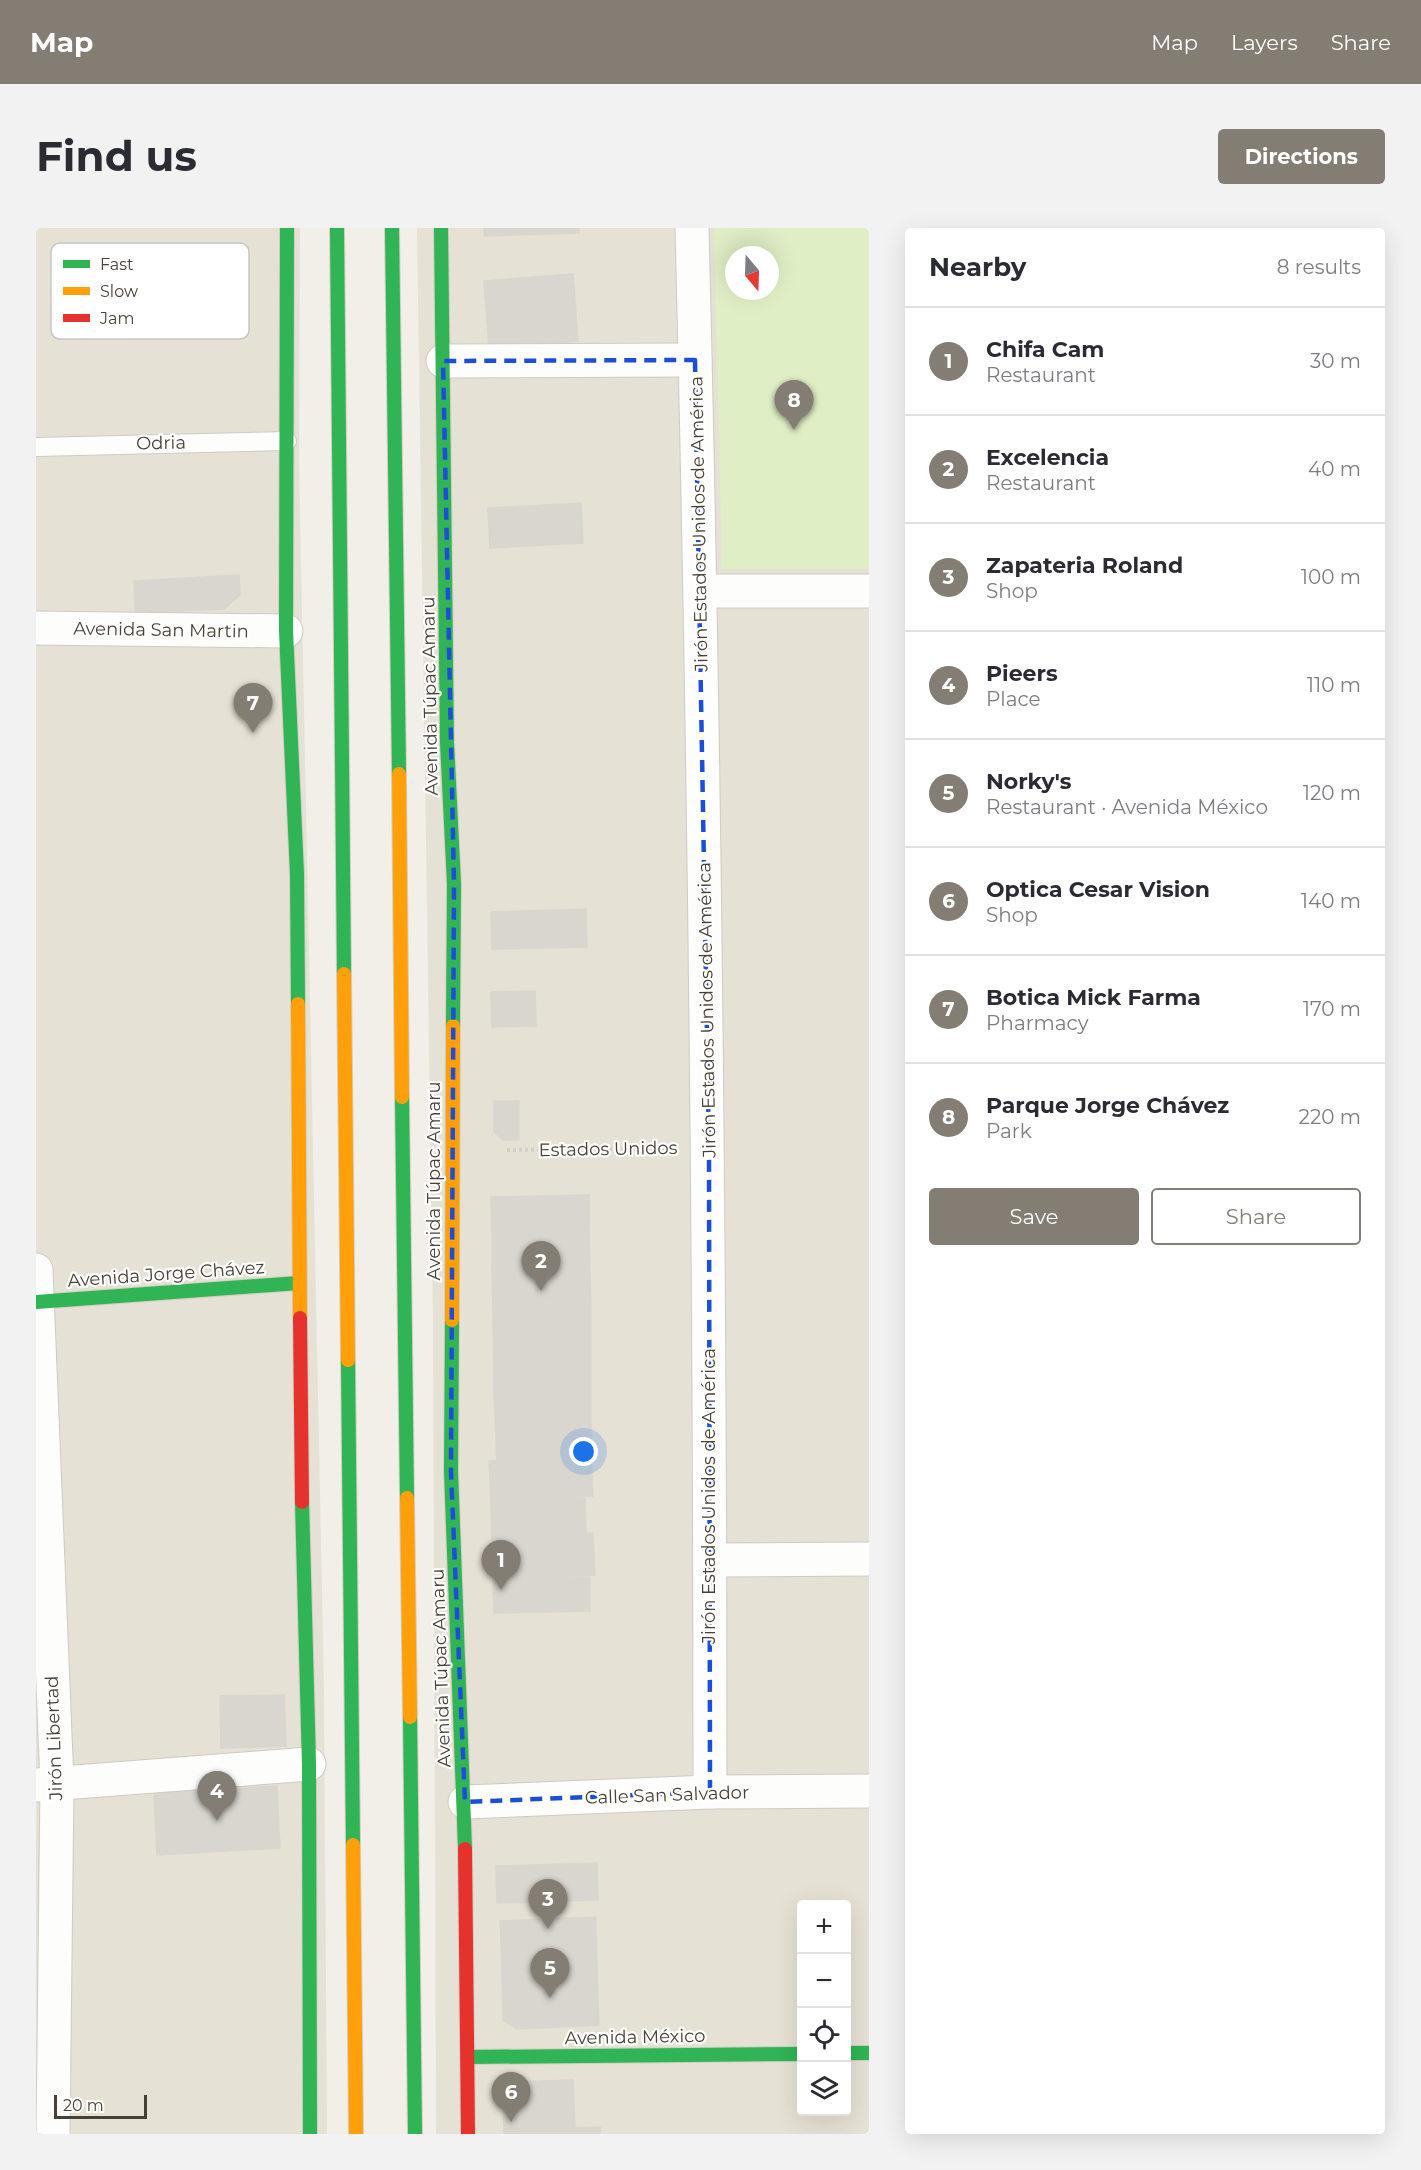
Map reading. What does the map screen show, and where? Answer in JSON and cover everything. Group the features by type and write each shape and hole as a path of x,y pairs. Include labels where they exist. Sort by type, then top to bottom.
{"main road":[{"path":"287,228 286,632 297,874 299,1283 309,1764 310,2134"},
{"path":"337,228 356,2134"},
{"name":"Avenida Túpac Amaru","path":"392,228 415,2134"},
{"name":"Avenida Túpac Amaru","path":"441,228 447,742 454,884 451,1471 465,1802 468,2134"},
{"name":"Avenida Jorge Chávez","path":"37,1302 299,1283"},
{"path":"851,2053 869,2053"},
{"name":"Avenida México","path":"468,2057 797,2054"}],"street":[{"name":"Jirón Estados Unidos de América","path":"692,228 701,591 709,1148 710,1792"},
{"path":"443,361 695,360"},
{"path":"701,591 869,591"},
{"name":"Avenida San Martin","path":"36,628 286,632"},
{"name":"Jirón Libertad","path":"36,1270 53,2134"},
{"path":"710,1560 869,1559"},
{"path":"46,1784 309,1764"},
{"name":"Calle San Salvador","path":"465,1802 710,1792 869,1791"}],"lane":[{"name":"Odria","path":"36,447 286,441"}],"path":[{"name":"Estados Unidos","path":"507,1150 709,1148"}],"highlighted area":[{"path":"695,360 709,1148 710,1792 465,1802 451,1471 454,884 443,361"}],"shaded area":[{"path":"36,228 300,228 299,464 324,1690 327,2134 36,2134"},
{"path":"417,228 869,228 869,2134 436,2134 433,1320"}],"green space":[{"path":"714,228 869,228 869,569 722,569"}],"building":[{"path":"484,228 579,228 579,233 484,236"},
{"path":"573,274 578,341 489,347 484,281"},
{"path":"581,503 583,543 490,548 488,508"},
{"path":"239,575 240,595 224,609 135,613 134,581"},
{"path":"586,909 587,947 492,949 491,912"},
{"path":"535,991 536,1026 492,1027 491,992"},
{"path":"494,1101 519,1101 519,1140 503,1140 494,1132"},
{"path":"589,1195 589,1230 492,1232 491,1197"},
{"path":"589,1230 590,1269 492,1271 492,1232"},
{"path":"590,1269 591,1311 493,1313 492,1271"},
{"path":"591,1311 591,1393 494,1395 493,1313"},
{"path":"591,1393 591,1456 497,1461 494,1395"},
{"path":"591,1456 593,1496 491,1501 489,1461"},
{"path":"585,1498 586,1533 492,1537 491,1501"},
{"path":"593,1533 595,1575 493,1579 492,1537"},
{"path":"590,1577 590,1611 494,1613 493,1579"},
{"path":"284,1695 286,1746 221,1748 220,1696"},
{"path":"277,1786 280,1848 157,1855 154,1793"},
{"path":"597,1863 598,1900 497,1903 496,1866"},
{"path":"596,1917 596,1937 501,1940 500,1921"},
{"path":"596,1937 597,1971 502,1975 501,1940"},
{"path":"597,1971 599,2025 517,2029 503,2020 502,1975"},
{"path":"573,2080 575,2127 504,2130 503,2098 515,2082"},
{"path":"600,2127 600,2134 504,2134 504,2130"}],"traffic: fast":[{"path":"287,228 286,631 297,874 298,1004"},
{"path":"337,228 344,974"},
{"path":"392,228 399,774"},
{"path":"441,228 447,742 454,884 453,1026"},
{"path":"402,1097 407,1498"},
{"path":"36,1302 299,1283"},
{"path":"452,1320 451,1471 465,1849"},
{"path":"348,1360 353,1845"},
{"path":"302,1502 309,1764 310,2134"},
{"path":"410,1717 415,2134"},
{"path":"851,2053 869,2053"},
{"path":"468,2057 797,2054"}],"traffic: slow":[{"path":"399,774 402,1097"},
{"path":"344,974 348,1360"},
{"path":"298,1004 300,1318"},
{"path":"452,1320 453,1026"},
{"path":"407,1498 410,1717"},
{"path":"353,1845 356,2134"}],"traffic: jam":[{"path":"300,1318 302,1502"},
{"path":"465,1849 468,2134"}],"place":[{"name":"Parque Jorge Chávez","path":"794,430"},
{"name":"Botica Mick Farma","path":"253,733"},
{"name":"Excelencia","path":"541,1291"},
{"name":"Chifa Cam","path":"501,1590"},
{"name":"Pieers","path":"217,1821"},
{"name":"Zapateria Roland","path":"548,1929"},
{"name":"Norky's","path":"550,1998"},
{"name":"Optica Cesar Vision","path":"511,2122"}]}
